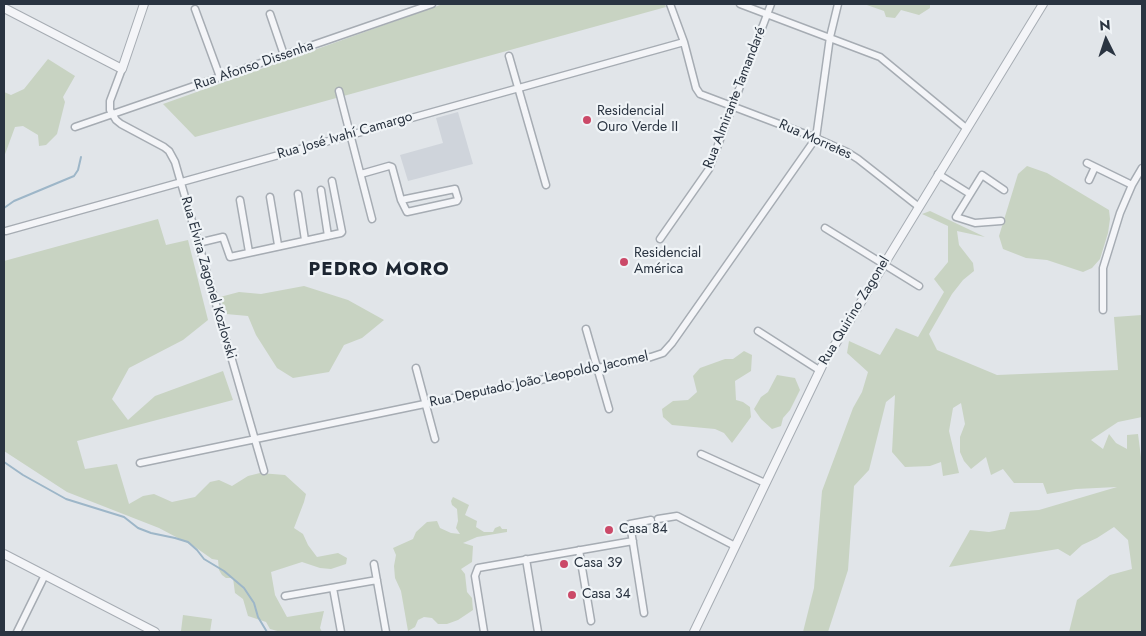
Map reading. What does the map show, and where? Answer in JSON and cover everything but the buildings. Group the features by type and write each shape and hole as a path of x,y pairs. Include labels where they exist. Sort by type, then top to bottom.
{"street":[{"path":"112,114 110,102 144,4"},
{"name":"Rua Afonso Dissenha","path":"75,127 432,4"},
{"path":"670,4 684,42"},
{"path":"673,12 676,4"},
{"path":"740,4 872,53 888,62 966,128"},
{"name":"Rua Almirante Tamandaré","path":"660,239 708,169 771,4"},
{"name":"Rua Deputado João Leopoldo Jacomel","path":"140,463 651,357 668,349 816,138 830,37 838,4"},
{"name":"Rua Quirino Zagonel","path":"694,632 819,370 1043,4"},
{"path":"4,8 122,69"},
{"path":"195,9 220,77"},
{"path":"270,14 284,55"},
{"name":"Rua José Ivahí Camargo","path":"6,231 684,42"},
{"name":"Rua Morretes","path":"684,42 696,88 700,94 816,138 853,156 919,207"},
{"path":"509,56 546,185"},
{"path":"339,91 372,219"},
{"name":"Rua Elvira Zagonel Kozlovski","path":"112,114 121,124 169,151 175,162 264,471"},
{"path":"1087,163 1132,185"},
{"path":"360,174 391,166 402,200 407,212 457,201 458,199 455,188 402,200"},
{"path":"1089,180 1095,167"},
{"path":"1103,310 1103,268 1120,213 1132,185 1142,168"},
{"path":"938,174 970,194"},
{"path":"1000,221 976,223 956,217 982,175 1004,190"},
{"path":"198,243 222,237 229,257 342,232 332,181"},
{"path":"321,190 328,236"},
{"path":"298,194 305,240"},
{"path":"270,198 278,245"},
{"path":"240,200 249,252"},
{"path":"825,228 919,286"},
{"path":"586,329 609,409"},
{"path":"758,331 819,370"},
{"path":"416,368 435,439"},
{"path":"701,454 765,483"},
{"path":"644,613 630,524 677,516 735,546"},
{"path":"484,632 475,576 476,570 481,567 633,541"},
{"path":"579,550 591,621"},
{"path":"4,554 156,632"},
{"path":"526,559 538,632"},
{"path":"374,564 386,632"},
{"path":"17,632 45,575"},
{"path":"285,596 377,580"},
{"path":"333,588 340,632"}],"shaded area":[{"path":"458,112 473,164 408,181 400,155 443,143 436,118"}],"green space":[{"path":"443,4 664,4 666,7 195,137 163,104"},
{"path":"864,4 930,4 930,8 919,15 901,10 895,18 886,17 884,11"},
{"path":"48,59 75,76 63,97 65,102 57,134 46,145 39,146 38,135 23,126 15,127 4,157 4,92 11,95 24,89"},
{"path":"1027,166 1047,173 1109,210 1108,233 1100,259 1092,268 1083,272 1047,260 1026,258 1003,249 999,236 1018,174"},
{"path":"930,211 985,237 957,231 959,245 973,263 974,271 963,280 952,294 929,334 937,350 997,375 1118,370 1114,317 1142,315 1142,417 1118,422 1091,440 1103,449 1109,434 1116,443 1127,449 1127,435 1138,434 1142,465 1142,632 1069,632 1077,600 1110,575 1132,569 1128,540 1114,527 1082,545 1070,556 1058,549 949,567 970,530 989,532 1005,529 1010,512 1039,510 1117,487 1076,489 1047,494 1043,483 1014,483 1003,469 991,475 986,457 971,469 964,461 960,452 960,437 965,424 961,403 953,408 949,431 959,473 943,476 941,462 930,466 905,467 892,452 895,395 886,402 869,470 854,486 848,570 828,632 803,632 814,588 822,491 853,408 862,392 868,372 847,353 849,341 880,355 896,328 918,337 944,292 934,279 948,262 948,226 922,214"},
{"path":"158,219 166,245 188,240 208,320 183,340 129,368 112,399 128,420 155,396 223,371 233,400 77,441 85,469 117,464 129,504 143,496 154,494 172,502 195,497 210,482 219,480 232,486 248,476 260,473 285,475 306,494 294,528 303,534 317,557 338,553 347,558 346,564 331,569 320,568 302,562 271,572 275,595 287,617 324,611 320,628 322,632 281,632 270,629 266,622 248,616 243,599 235,593 233,578 226,578 222,575 219,570 218,560 212,559 195,547 159,528 67,492 4,451 4,261"},
{"path":"304,286 348,300 384,320 362,338 344,345 329,372 293,378 277,368 256,335 248,316 226,314 220,297 239,292 261,294"},
{"path":"744,351 752,355 751,371 735,381 736,400 750,407 751,417 732,443 724,433 715,429 672,425 663,417 662,409 673,401 688,400 697,392 693,376 700,368 725,359 733,359"},
{"path":"777,375 795,378 800,390 790,410 783,418 781,426 772,429 754,409 761,397 768,392"},
{"path":"453,497 469,505 465,515 477,521 476,527 484,532 493,532 495,528 500,526 502,529 507,529 507,532 477,537 463,543 473,546 472,562 461,569 465,574 467,592 472,598 473,610 458,620 447,624 438,624 432,618 424,617 418,620 415,627 408,631 401,591 395,578 394,566 396,555 393,548 413,539 416,532 427,522 437,521 440,528 451,533 460,534 456,528 458,521 457,509 452,505"},
{"path":"183,615 212,619 210,632 181,631"}],"waterway":[{"path":"4,208 14,201 74,176 78,170 81,157"},
{"path":"4,462 66,499 124,517 138,528 151,533 188,542 204,559 224,571 244,588 254,603 258,617 267,632"}],"place":[{"name":"Residencial Ouro Verde II","path":"587,120"},
{"name":"Residencial América","path":"624,262"},
{"name":"Casa 84","path":"609,530"},
{"name":"Casa 39","path":"564,564"},
{"name":"Casa 34","path":"572,595"}],"district":[{"name":"PEDRO MORO","path":"379,270"}]}
